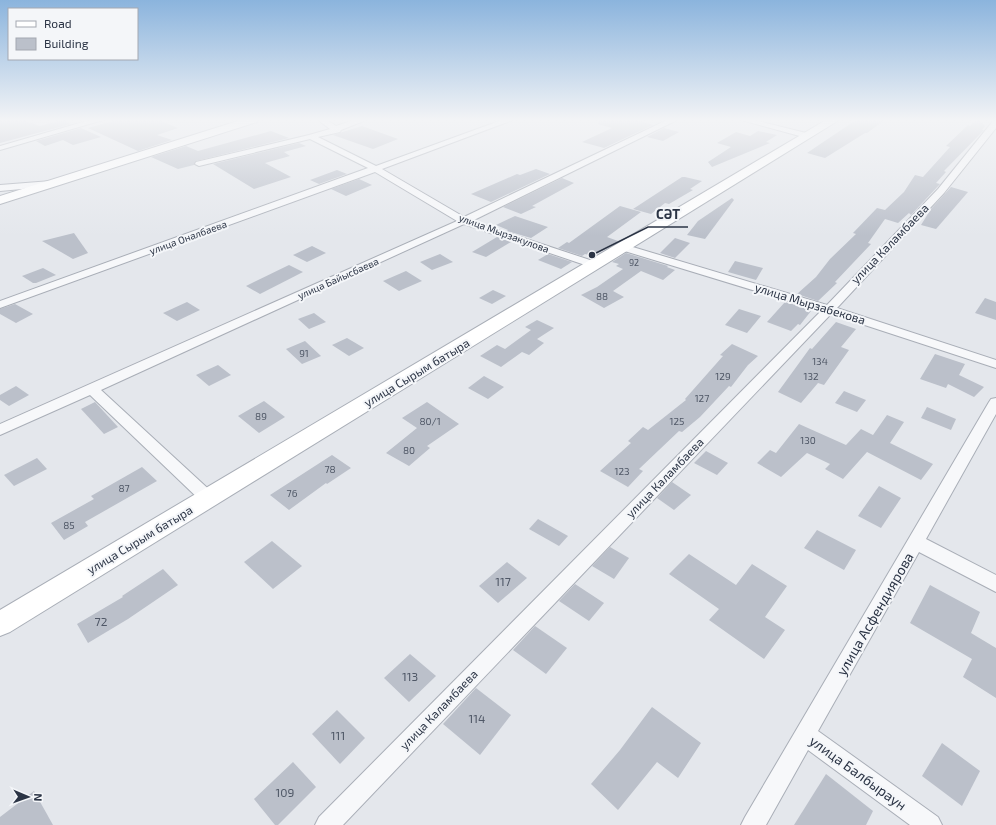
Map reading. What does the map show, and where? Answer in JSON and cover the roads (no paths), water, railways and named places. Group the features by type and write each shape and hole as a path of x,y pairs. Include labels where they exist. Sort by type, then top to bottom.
{"street":[{"path":"0,200 132,158"},
{"path":"199,164 222,158"},
{"name":"улица Мырзакулова","path":"355,158 377,169 464,221 595,265"},
{"name":"улица Оналбаева","path":"0,305 406,158"},
{"name":"улица Байысбаева","path":"0,430 464,221 594,158"},
{"name":"улица Сырым батыра","path":"0,624 770,158"},
{"name":"улица Каламбаева","path":"327,825 828,309 941,191 967,158"},
{"path":"0,188 52,184"},
{"name":"улица Мырзабекова","path":"622,247 828,309 996,364"},
{"path":"92,389 209,498"},
{"name":"улица Асфендиярова","path":"753,825 995,408"},
{"path":"916,542 996,584"},
{"name":"улица Балбыраун","path":"805,735 930,825"}],"place":[{"name":"СƏТ","path":"592,255"}]}
